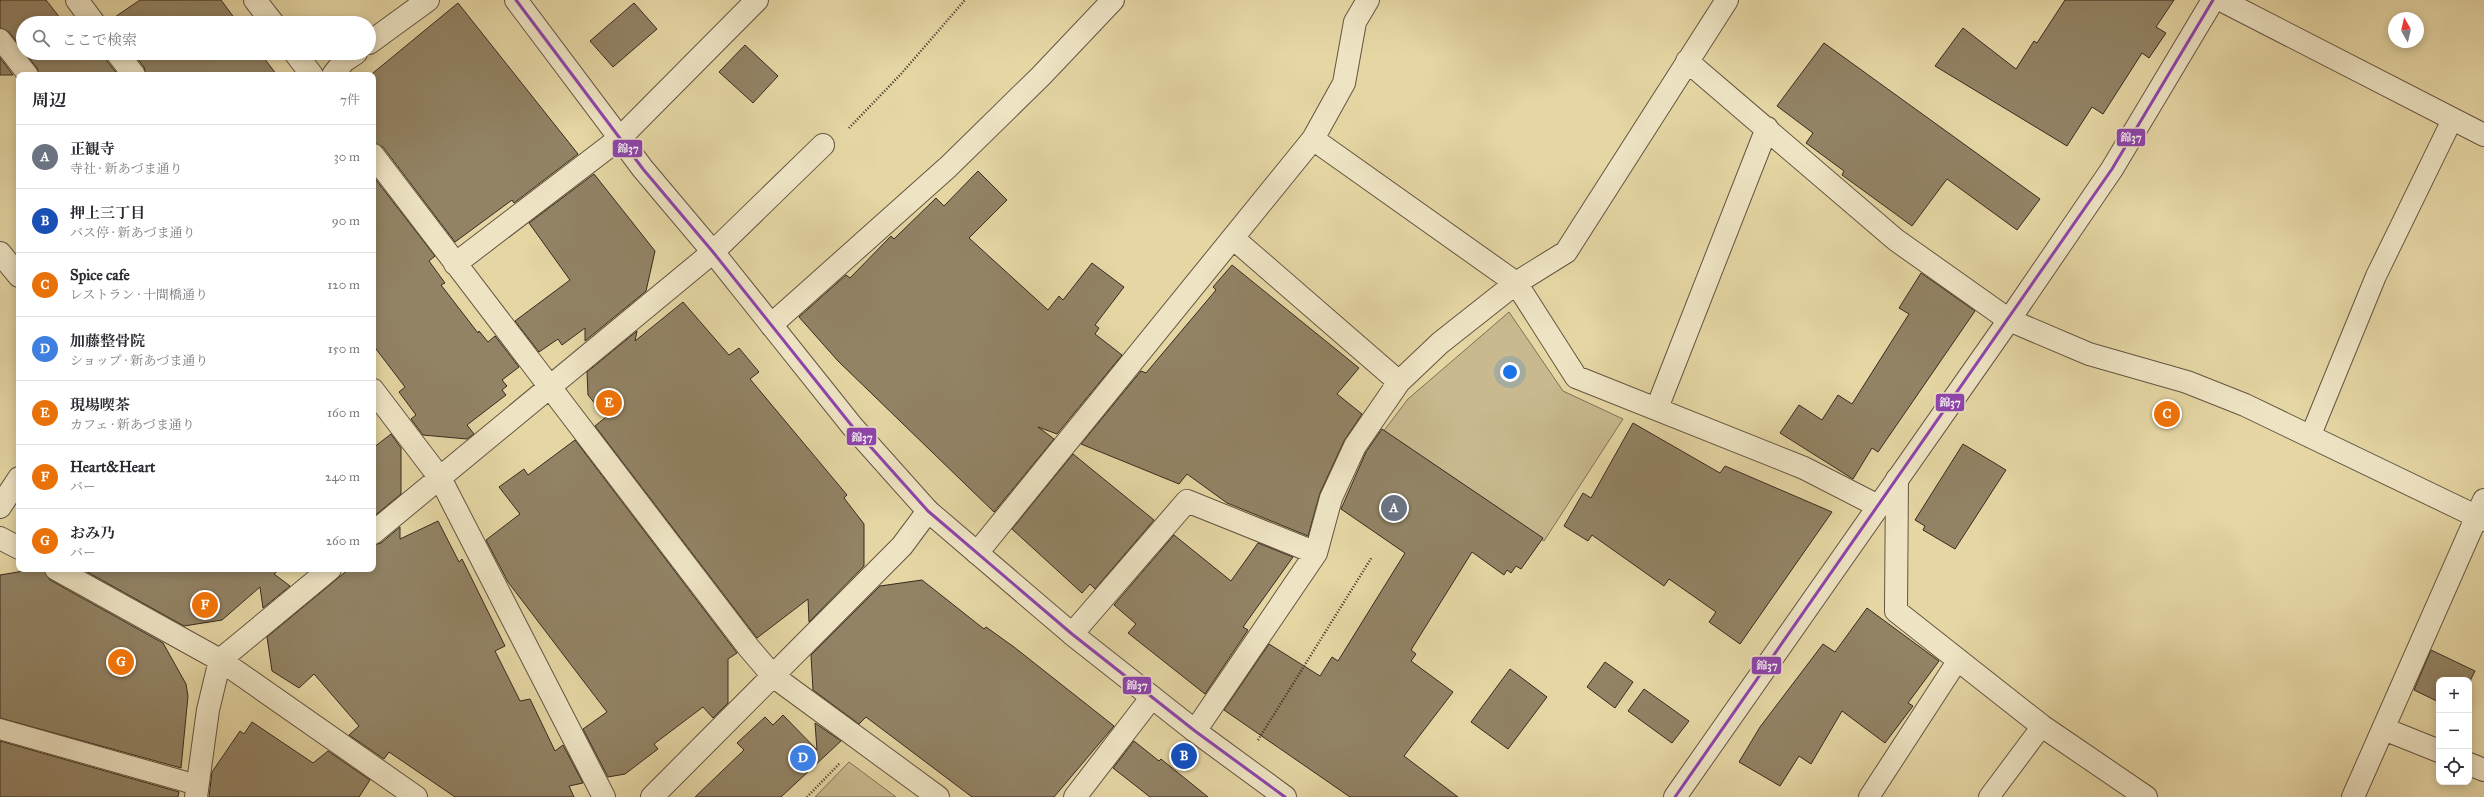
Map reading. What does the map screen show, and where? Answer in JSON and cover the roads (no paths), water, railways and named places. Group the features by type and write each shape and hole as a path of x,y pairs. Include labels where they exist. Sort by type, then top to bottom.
{"street":[{"path":"77,0 89,16"},
{"path":"255,0 268,16"},
{"path":"376,38 428,0"},
{"path":"516,0 620,138 852,426 928,511 1072,634 1195,731 1285,797"},
{"path":"455,264 620,138 757,0"},
{"path":"771,325 948,167 1041,76 1113,0"},
{"path":"977,553 1313,139 1344,83 1355,22 1368,0"},
{"path":"1675,797 2009,320 2112,169 2213,0"},
{"path":"2221,0 2484,136"},
{"path":"1195,731 1316,553 1331,498 1355,446 1399,382 1440,343 1516,283 1566,252 1687,61 1722,2"},
{"path":"122,60 132,72"},
{"path":"300,60 310,72"},
{"path":"335,72 346,60"},
{"path":"1687,61 1896,240 2009,320 2089,354 2188,382 2244,405 2310,437 2482,513 2353,797"},
{"path":"1657,408 1767,128"},
{"path":"1313,139 1516,283 1576,377 1657,408 1804,468 1878,506"},
{"path":"376,531 713,252 823,145"},
{"path":"376,159 455,264 551,386 749,648 773,676 938,797"},
{"path":"1233,238 1399,382"},
{"path":"0,253 16,272"},
{"path":"376,394 440,478 604,797"},
{"path":"1897,479 1896,611 2042,726 2146,797"},
{"path":"0,507 16,483"},
{"path":"1072,634 1187,501 1316,553"},
{"path":"652,797 902,546 928,511"},
{"path":"0,538 16,546"},
{"path":"61,572 220,660 416,797"},
{"path":"196,791 208,710 220,660 326,572"},
{"path":"1074,797 1152,697"},
{"path":"2384,729 2436,751"},
{"path":"2472,765 2484,770"}],"lane":[{"path":"0,39 16,60"},
{"path":"16,60 26,72"},
{"path":"2310,437 2376,276 2452,120"},
{"path":"1869,797 1958,660"},
{"path":"1989,797 2042,726"},
{"path":"0,729 196,791"}],"place":[{"name":"現場喫茶","path":"609,403"},
{"name":"Spice cafe","path":"2167,414"},
{"name":"正観寺","path":"1394,508"},
{"name":"Heart&Heart","path":"205,605"},
{"name":"おみ乃","path":"121,662"},
{"name":"押上三丁目","path":"1184,756"},
{"name":"加藤整骨院","path":"803,758"}]}
